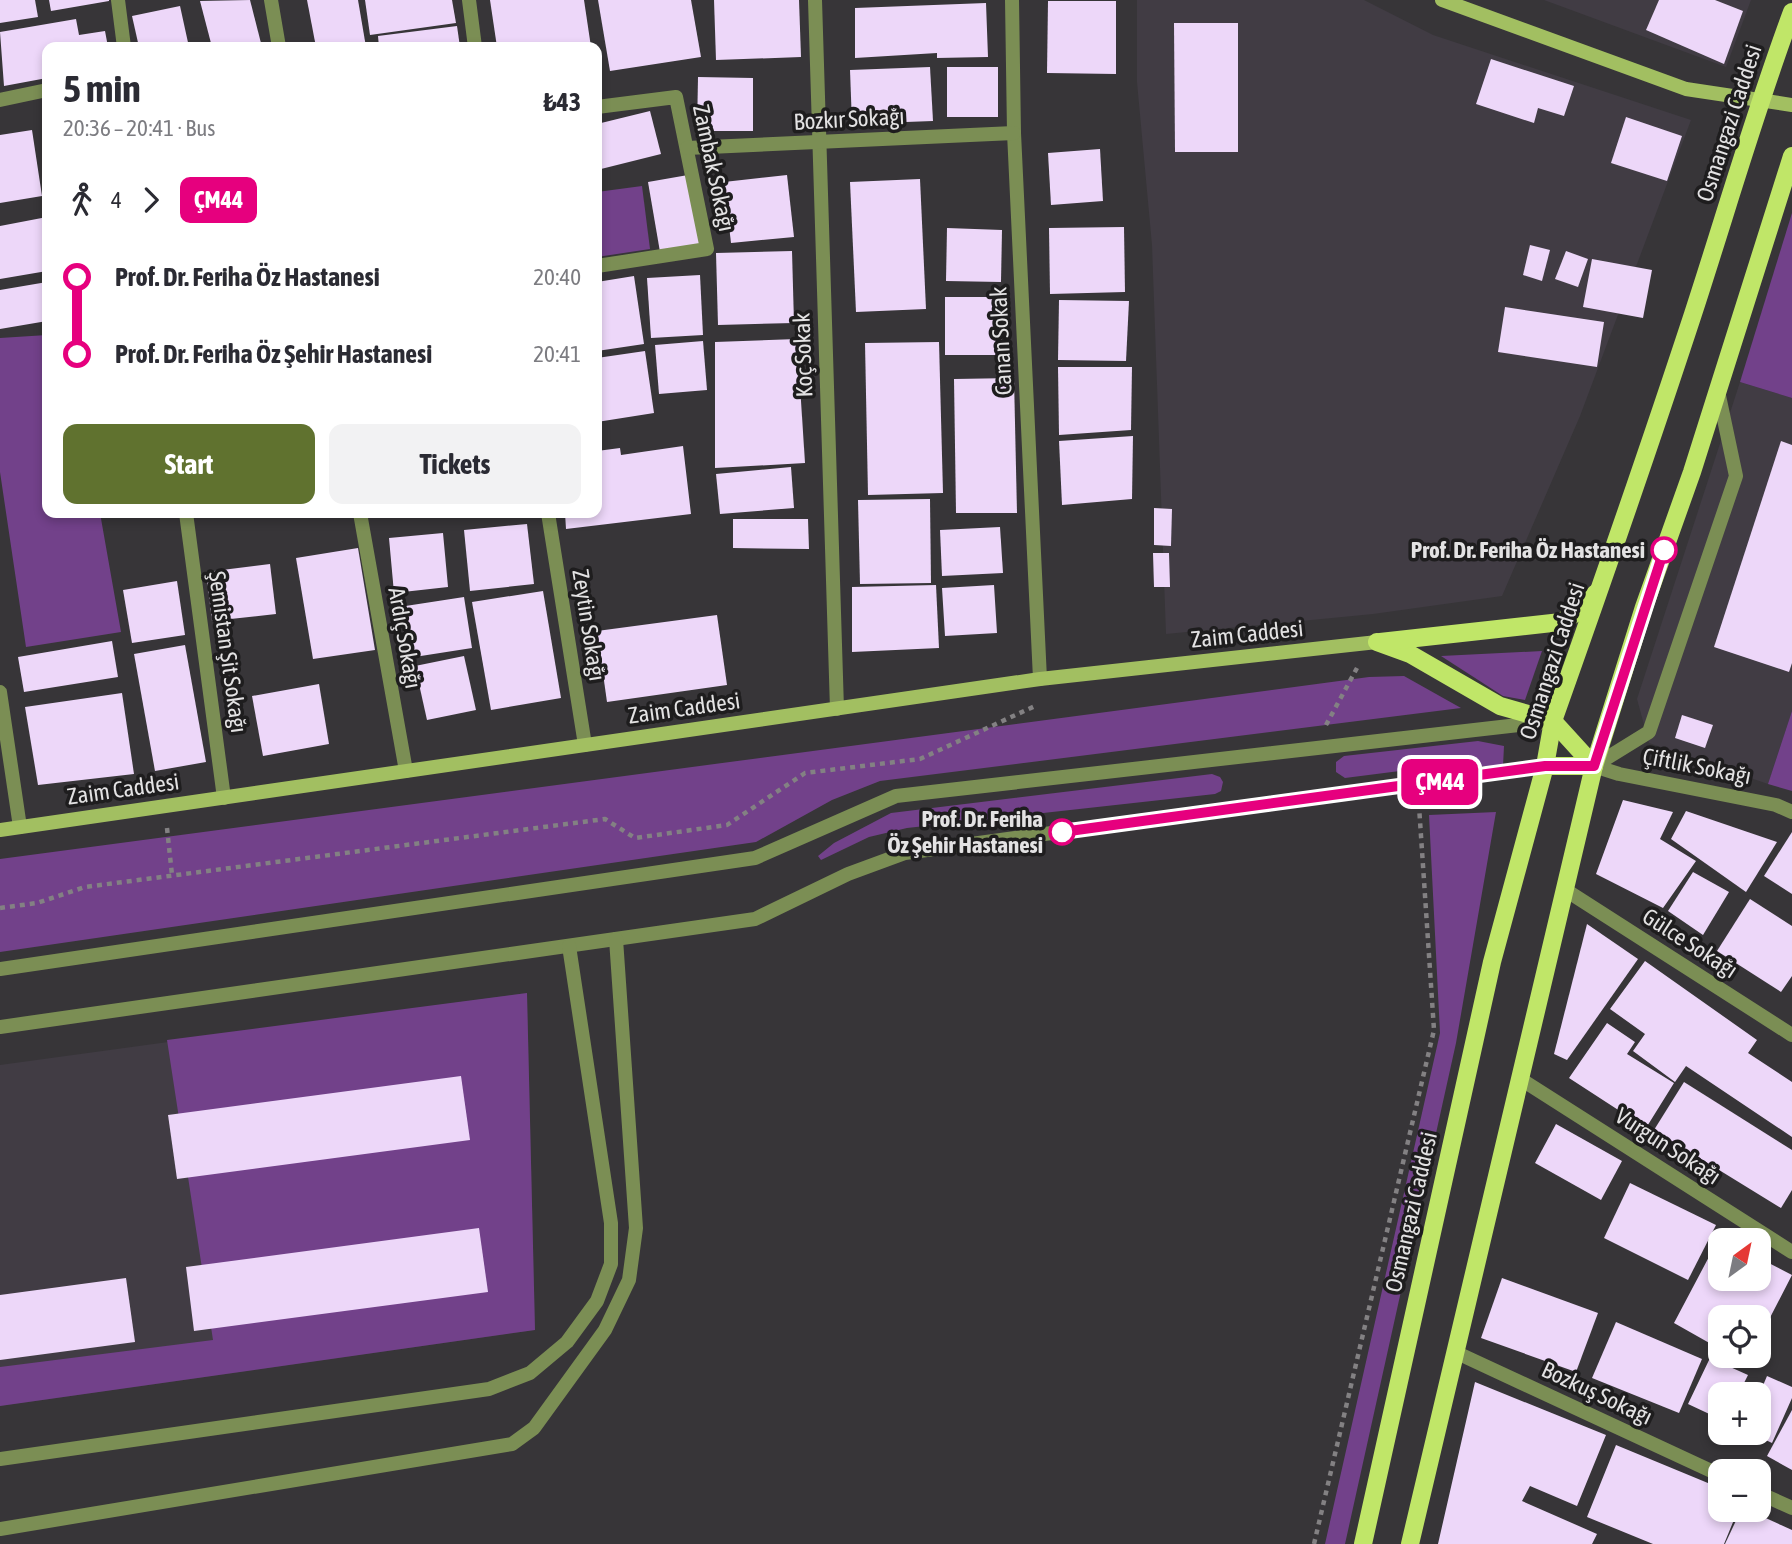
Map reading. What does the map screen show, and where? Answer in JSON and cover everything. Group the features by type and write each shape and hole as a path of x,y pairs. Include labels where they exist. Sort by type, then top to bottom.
{"main road":[{"name":"Osmangazi Caddesi","path":"1363,1544 1492,962 1545,766 1553,721 1601,587 1738,178 1758,102 1792,12"},
{"path":"1410,1544 1594,766 1792,156"},
{"path":"1374,643 1561,622 1579,611 1601,587"},
{"path":"1374,643 1410,654 1500,706 1553,721 1594,766"},
{"path":"1545,766 1594,766"}],"street":[{"path":"118,0 123,42"},
{"path":"271,0 278,42"},
{"path":"469,0 474,42"},
{"name":"Koç Sokak","path":"815,0 837,709"},
{"name":"Canan Sokak","path":"1012,0 1014,133 1040,679"},
{"path":"1442,0 1686,89 1758,102 1792,105"},
{"path":"0,100 42,91"},
{"name":"Zambak Sokağı","path":"602,106 676,97 707,249 602,266"},
{"name":"Bozkır Sokağı","path":"687,148 1014,133"},
{"path":"1594,766 1649,732 1736,476 1717,387"},
{"name":"Şemistan Şit Sokağı","path":"187,518 224,798"},
{"name":"Ardıç Sokağı","path":"361,518 406,771"},
{"name":"Zeytin Sokağı","path":"549,518 585,745"},
{"name":"Zaim Caddesi","path":"0,830 1040,679 1374,643"},
{"path":"0,692 20,827"},
{"path":"0,969 755,858 896,796 1553,721"},
{"path":"0,1027 755,919 848,874 905,853 1545,766"},
{"name":"Çiftlik Sokağı","path":"1594,766 1619,774 1776,805 1792,812"},
{"name":"Gülce Sokağı","path":"1564,889 1792,1035"},
{"path":"0,1529 512,1444 534,1428 605,1330 629,1280 636,1228 616,939"},
{"path":"0,1460 489,1389 530,1373 567,1342 597,1301 611,1264 611,1223 569,946"},
{"name":"Vurgun Sokağı","path":"1519,1078 1792,1252"},
{"name":"Bozkuş Sokağı","path":"1455,1352 1708,1469"},
{"path":"1771,1498 1792,1508"}],"path":[{"path":"1314,747 1374,643"},
{"path":"0,908 37,903 85,887 605,820 635,838 727,825 805,773 920,759 1045,701"},
{"path":"1314,1544 1434,1030 1419,802"},
{"path":"166,806 172,875"}],"shaded area":[{"path":"1137,0 1364,0 1433,35 1691,120 1580,416 1502,596 1373,614 1166,634 1152,245 1137,82"},
{"path":"1544,0 1751,0 1726,67"},
{"path":"642,186 650,249 602,256 602,191"},
{"path":"1792,213 1792,398 1740,382"},
{"path":"42,335 42,518 101,518 121,632 26,647 0,472 0,338"},
{"path":"1740,382 1792,398 1792,711 1768,784 1649,743 1637,699"},
{"path":"1542,651 1525,700 1503,696 1441,656"},
{"path":"1404,676 1461,708 880,781 832,800 756,842 0,952 0,859 1369,677"},
{"path":"1792,711 1792,791 1768,784"},
{"path":"1478,741 1504,746 1503,766 1439,766 1345,778 1336,772 1336,762 1344,756"},
{"path":"1212,774 1220,777 1223,782 1221,791 1215,794 907,828 869,837 821,860 818,856 834,843 891,813"},
{"path":"1496,812 1456,1043 1345,1544 1325,1544 1440,1033 1429,815"},
{"path":"527,993 535,1330 0,1406 0,1065"},
{"path":"527,993 535,1330 0,1406 0,1367 213,1340 167,1040"}],"building":[{"path":"0,0 35,0 38,17 0,23"},
{"path":"49,0 109,0 109,1 51,11"},
{"path":"250,0 261,42 211,42 200,1"},
{"path":"307,0 358,0 365,42 315,42"},
{"path":"365,0 452,0 456,23 370,35"},
{"path":"490,0 584,0 590,42 496,42"},
{"path":"598,0 691,0 701,57 610,71"},
{"path":"714,0 799,0 801,57 716,60"},
{"path":"1659,0 1715,0 1743,11 1724,64 1646,30"},
{"path":"1048,1 1116,1 1116,74 1047,73"},
{"path":"986,3 988,57 937,58 937,53 855,58 855,8"},
{"path":"180,6 188,42 138,42 132,16"},
{"path":"76,19 79,35 105,31 107,42 42,42 42,79 4,86 0,32"},
{"path":"1174,23 1238,23 1238,152 1175,152"},
{"path":"457,26 459,42 379,42 378,36"},
{"path":"1491,59 1574,86 1564,116 1538,108 1534,123 1476,104"},
{"path":"930,67 933,121 852,124 850,70"},
{"path":"947,67 998,67 998,117 947,117"},
{"path":"698,77 753,78 753,131 697,131"},
{"path":"650,111 661,154 602,169 602,123"},
{"path":"1626,117 1682,136 1667,181 1611,163"},
{"path":"32,130 42,196 0,203 0,135"},
{"path":"1100,149 1103,201 1051,205 1048,153"},
{"path":"688,175 700,245 660,252 648,182"},
{"path":"787,175 794,237 731,243 724,182"},
{"path":"920,179 926,309 856,312 850,182"},
{"path":"42,218 42,272 0,279 0,226"},
{"path":"1124,227 1125,292 1050,294 1049,228"},
{"path":"947,228 1002,230 1001,282 946,281"},
{"path":"1530,245 1550,250 1542,281 1523,275"},
{"path":"792,251 794,323 718,325 716,253"},
{"path":"1566,251 1588,259 1578,287 1555,279"},
{"path":"1592,259 1652,270 1643,318 1583,307"},
{"path":"700,275 703,335 651,338 647,278"},
{"path":"634,276 644,344 602,350 602,281"},
{"path":"42,283 42,322 0,329 0,290"},
{"path":"945,297 1001,297 1002,355 945,355"},
{"path":"1059,300 1129,301 1126,361 1058,360"},
{"path":"1505,307 1604,322 1597,367 1498,352"},
{"path":"797,339 805,463 715,468 715,342"},
{"path":"703,341 707,390 659,394 655,345"},
{"path":"939,342 943,493 868,495 865,343"},
{"path":"645,351 654,413 602,421 602,357"},
{"path":"1058,367 1132,367 1131,430 1059,435"},
{"path":"1014,378 1017,513 956,513 954,379"},
{"path":"1133,436 1132,499 1062,505 1059,441"},
{"path":"1781,441 1792,445 1792,663 1789,672 1714,647"},
{"path":"683,446 691,514 566,529 565,518 602,518 602,450 620,448 621,455"},
{"path":"791,467 794,508 720,514 716,474"},
{"path":"930,499 931,583 860,584 858,500"},
{"path":"1154,508 1172,509 1171,546 1154,545"},
{"path":"733,519 808,519 809,549 733,548"},
{"path":"527,524 534,584 470,591 464,530"},
{"path":"1000,527 1003,573 942,576 940,530"},
{"path":"443,533 448,587 394,593 389,538"},
{"path":"358,548 375,650 313,659 296,558"},
{"path":"1153,553 1169,553 1170,587 1154,587"},
{"path":"270,564 276,614 212,621 206,572"},
{"path":"177,581 185,635 132,643 123,590"},
{"path":"936,585 939,648 852,652 852,587"},
{"path":"994,585 997,633 945,636 942,588"},
{"path":"543,591 561,698 491,710 472,602"},
{"path":"464,597 472,648 408,658 399,607"},
{"path":"717,615 727,685 607,702 597,631"},
{"path":"112,641 118,677 24,692 18,657"},
{"path":"185,645 206,762 155,771 134,654"},
{"path":"464,656 476,710 427,720 415,666"},
{"path":"319,684 329,744 263,756 252,696"},
{"path":"122,693 134,774 38,785 25,707"},
{"path":"1682,715 1713,725 1705,748 1675,738"},
{"path":"1623,800 1673,812 1660,839 1696,861 1663,908 1596,874"},
{"path":"1686,811 1777,842 1746,892 1671,839"},
{"path":"1792,832 1792,894 1764,876"},
{"path":"1693,872 1729,892 1703,935 1668,911"},
{"path":"1750,899 1792,926 1792,976 1781,992 1717,951"},
{"path":"1587,924 1638,959 1567,1060 1554,1054"},
{"path":"1645,961 1757,1040 1748,1053 1792,1082 1792,1137 1686,1066 1675,1082 1633,1051 1645,1034 1610,1009"},
{"path":"1607,1023 1635,1042 1627,1054 1674,1083 1646,1128 1569,1078"},
{"path":"461,1076 470,1140 177,1179 168,1115"},
{"path":"1684,1082 1792,1150 1792,1190 1781,1208 1654,1130"},
{"path":"1556,1124 1622,1161 1601,1200 1535,1163"},
{"path":"1630,1183 1716,1225 1714,1228 1708,1228 1708,1241 1688,1280 1604,1238"},
{"path":"479,1228 488,1292 194,1331 186,1267"},
{"path":"1708,1259 1708,1292 1771,1292 1771,1264 1792,1275 1771,1316 1771,1305 1708,1305 1708,1342 1674,1323"},
{"path":"126,1278 135,1342 0,1360 0,1295"},
{"path":"1502,1278 1598,1313 1576,1372 1481,1338"},
{"path":"1616,1322 1702,1359 1679,1413 1592,1378"},
{"path":"1708,1362 1708,1368 1732,1368 1748,1375 1744,1382 1708,1382 1708,1413 1688,1404"},
{"path":"1767,1376 1792,1387 1792,1398 1772,1443 1771,1382 1764,1382"},
{"path":"1475,1382 1606,1435 1577,1506 1530,1486 1522,1501 1597,1534 1592,1544 1438,1544"},
{"path":"1792,1410 1792,1470 1767,1456"},
{"path":"1616,1445 1708,1483 1708,1522 1733,1522 1724,1544 1653,1544 1587,1517"},
{"path":"1771,1520 1792,1530 1792,1544 1725,1544 1735,1522"}],"bus line":[{"name":"ÇM44","path":"1062,832 1519,772 1545,766 1594,766 1664,550"}],"place":[{"name":"Prof. Dr. Feriha Öz Hastanesi","path":"1664,550"},
{"name":"Prof. Dr. Feriha Öz Şehir Hastanesi","path":"1062,832"}]}
